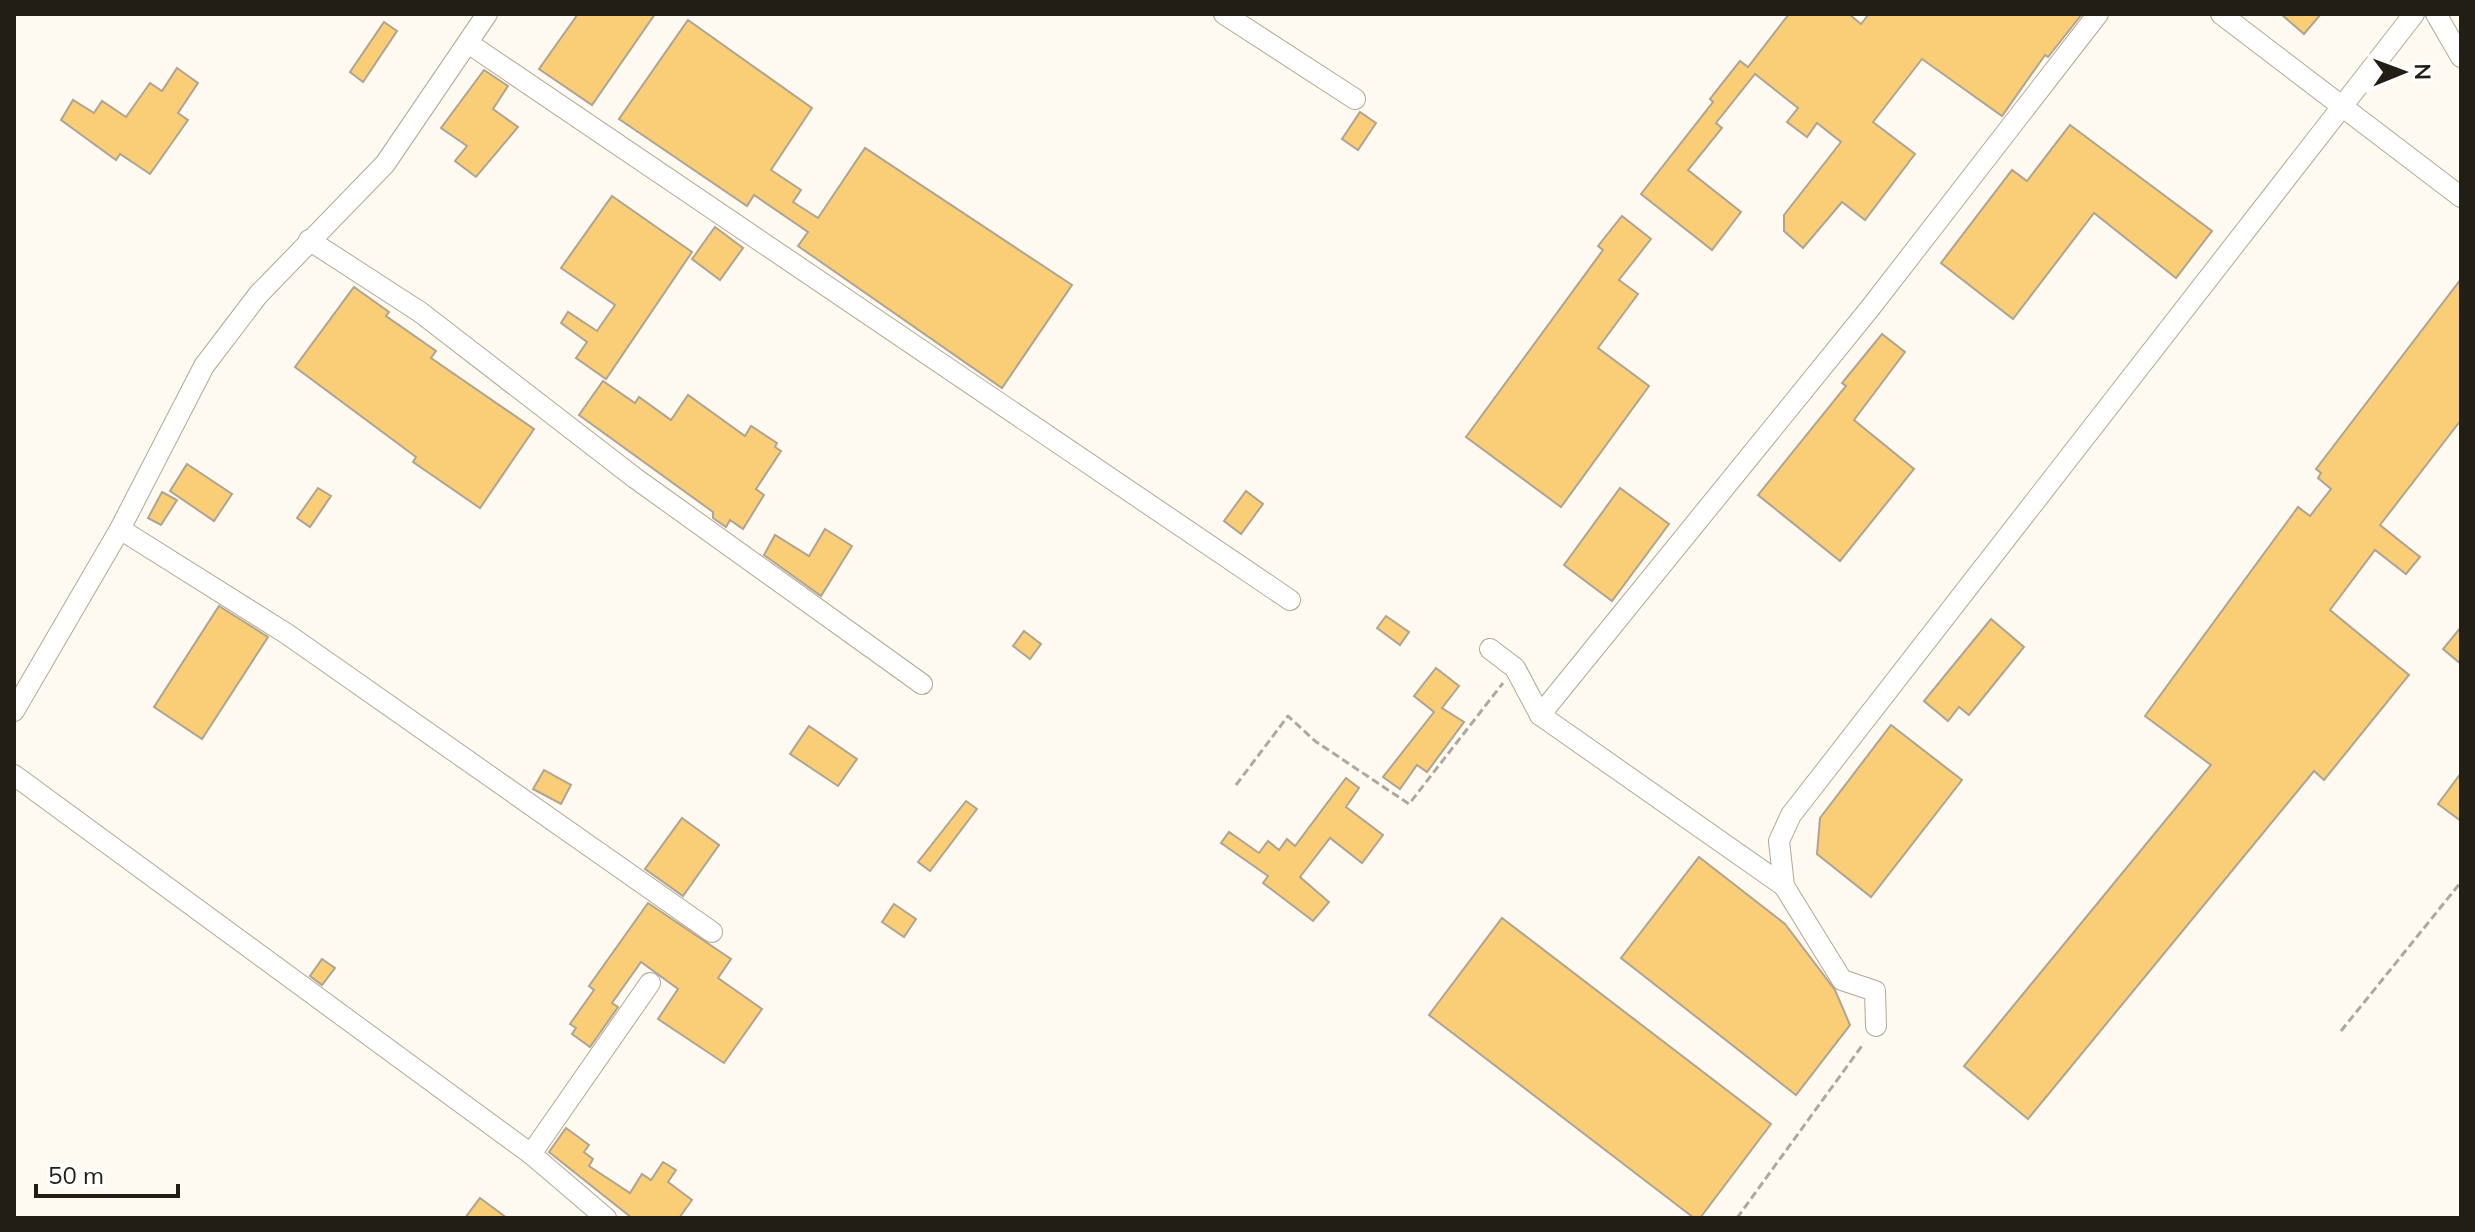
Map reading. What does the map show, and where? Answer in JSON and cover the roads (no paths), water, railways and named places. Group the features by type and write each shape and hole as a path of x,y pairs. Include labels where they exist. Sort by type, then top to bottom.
{"street":[{"path":"14,711 120,529 204,366 258,295 385,164 487,14"},
{"path":"1224,14 1355,99"},
{"path":"1540,715 1871,307 2098,14"},
{"path":"2221,14 2461,197"},
{"path":"1784,886 1779,841 1791,815 2414,14"},
{"path":"2436,14 2461,57"},
{"path":"468,43 1290,600"},
{"path":"309,240 420,312 635,478 922,684"},
{"path":"120,529 300,643 712,932"},
{"path":"1490,649 1515,668 1540,715 1784,886 1842,980 1875,991 1876,1026"},
{"path":"14,775 531,1154 606,1218"},
{"path":"531,1154 650,983"}]}
